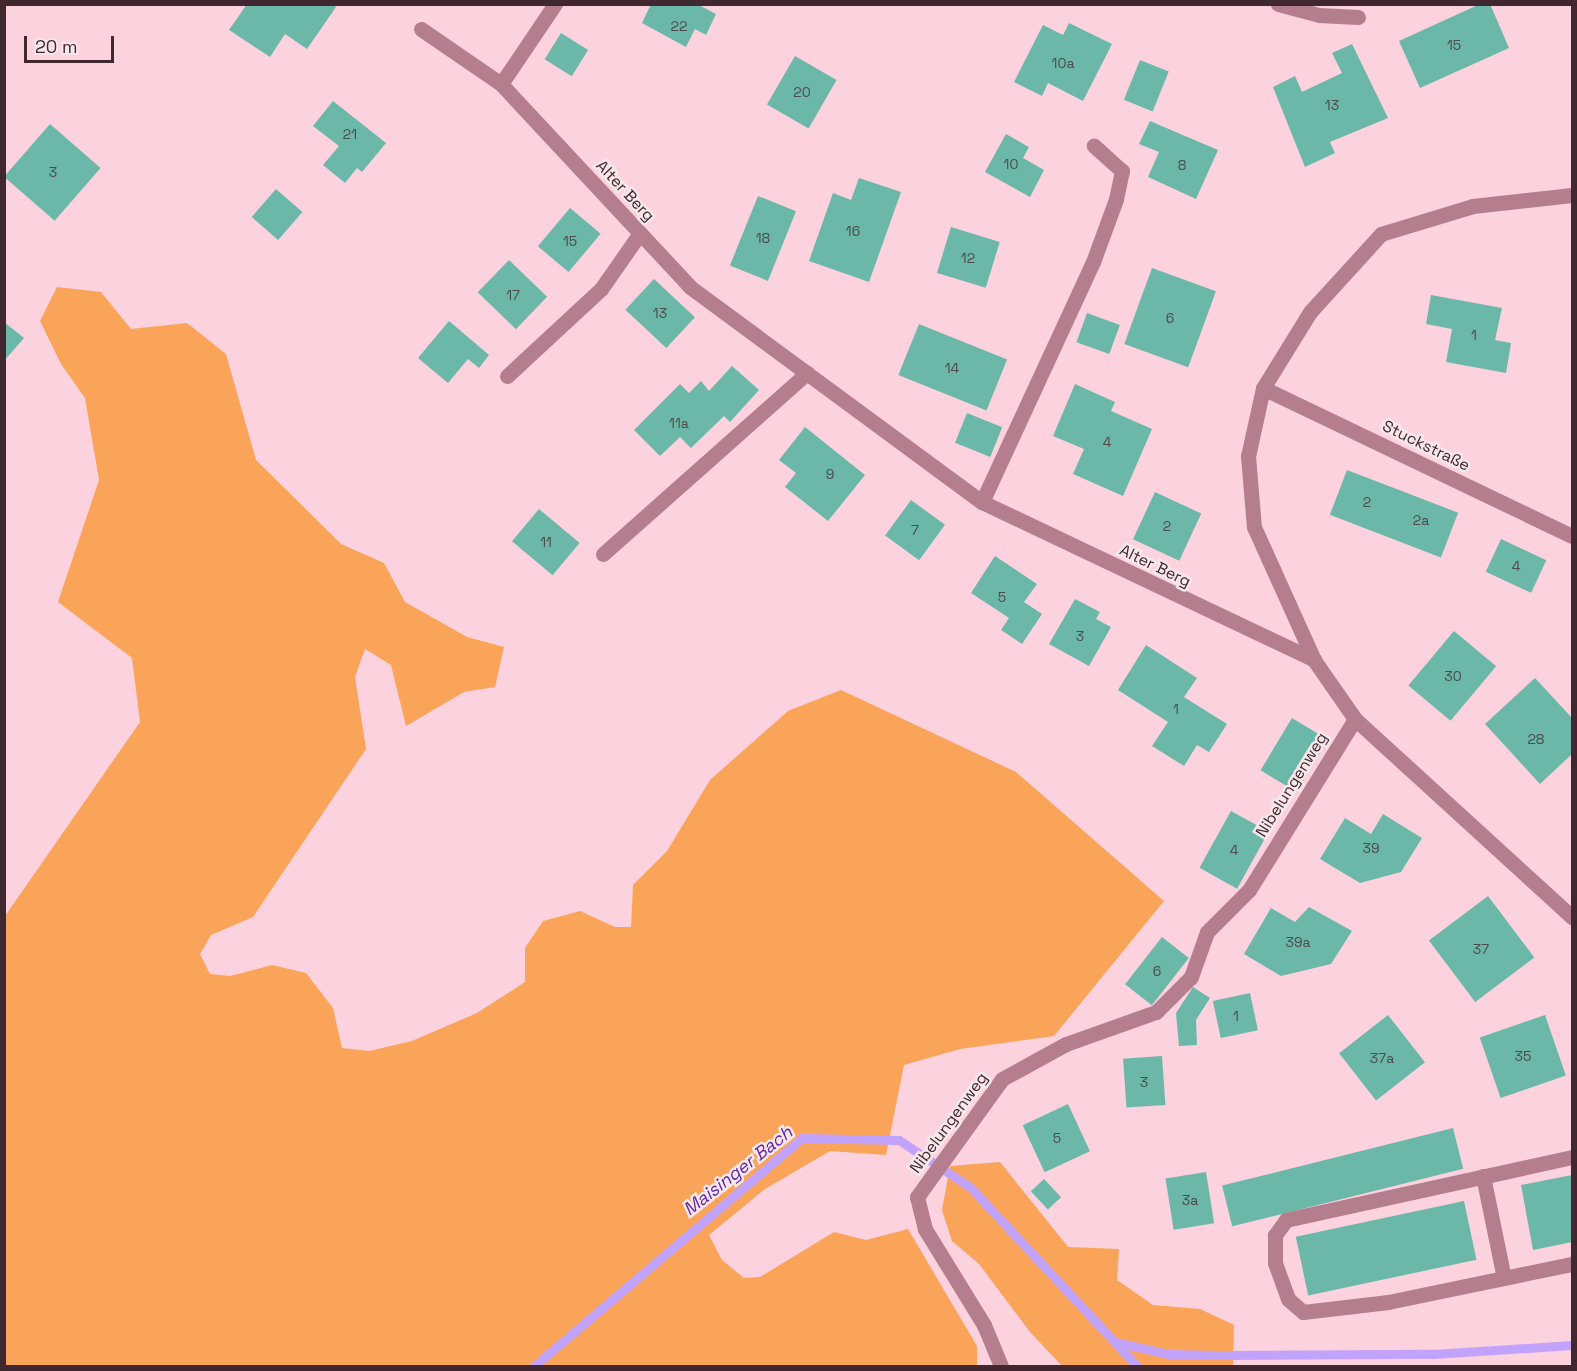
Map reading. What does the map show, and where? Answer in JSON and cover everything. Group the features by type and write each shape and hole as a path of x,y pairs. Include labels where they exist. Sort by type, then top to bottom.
{"street":[{"path":"501,84 555,4"},
{"path":"1278,4 1319,15 1358,17"},
{"name":"Alter Berg","path":"421,29 501,84 690,287 982,502 1314,660"},
{"path":"982,502 1093,262 1122,171 1094,146"},
{"path":"1572,195 1473,206 1381,234 1310,312 1263,388 1248,456 1254,527 1314,660 1355,719 1572,917"},
{"path":"507,376 602,289 640,233"},
{"path":"603,554 807,373"},
{"name":"Stuckstraße","path":"1263,388 1572,537"},
{"name":"Nibelungenweg","path":"1001,1366 984,1325 925,1229 917,1197 1002,1079 1066,1044 1156,1012 1191,977 1208,932 1249,890 1355,719"},
{"path":"1572,1157 1286,1220 1275,1235 1275,1263 1287,1299 1303,1312 1388,1302 1572,1264"},
{"path":"1483,1176 1504,1278"}],"shaded area":[{"path":"57,287 101,292 131,329 187,323 226,354 256,460 341,544 384,563 405,602 467,637 504,647 495,687 464,692 406,726 391,665 365,649 355,677 366,749 253,917 211,935 200,954 210,974 230,976 272,965 306,973 333,1008 342,1048 369,1051 412,1041 477,1013 525,982 525,948 543,921 580,911 615,927 631,927 633,885 667,851 710,780 788,711 841,690 1016,772 1164,901 1054,1036 960,1049 904,1065 886,1155 830,1151 765,1189 709,1235 722,1260 744,1278 760,1277 834,1232 866,1240 908,1229 977,1346 977,1366 5,1366 5,916 140,722 132,658 58,602 99,480 85,398 61,364 40,321"},
{"path":"1000,1162 1068,1247 1119,1249 1117,1280 1153,1305 1200,1309 1234,1325 1233,1366 1062,1366 1030,1332 979,1264 952,1241 942,1210 950,1166"}],"building":[{"path":"247,4 332,4 336,7 307,49 285,34 270,57 229,30"},
{"path":"651,4 697,4 716,14 706,35 695,29 686,47 642,23"},
{"path":"1480,4 1490,4 1509,48 1420,88 1399,41"},
{"path":"1069,23 1112,44 1083,101 1048,83 1042,96 1014,82 1043,25 1063,35"},
{"path":"561,33 588,50 572,76 545,59"},
{"path":"1352,44 1388,118 1330,142 1335,153 1305,167 1273,87 1295,76 1302,92 1342,73 1332,53"},
{"path":"795,56 837,80 809,128 767,104"},
{"path":"1140,60 1169,72 1153,111 1124,100"},
{"path":"333,101 386,143 362,172 357,168 345,183 323,165 339,146 313,126"},
{"path":"1150,121 1218,150 1196,199 1148,177 1159,152 1139,144"},
{"path":"50,124 101,168 55,221 4,177"},
{"path":"1006,134 1029,147 1023,158 1044,170 1030,197 985,172"},
{"path":"859,178 901,192 869,282 809,261 833,193 851,200"},
{"path":"276,189 302,212 278,240 252,217"},
{"path":"758,196 796,211 768,281 730,266"},
{"path":"570,208 601,234 569,272 538,246"},
{"path":"951,227 1000,242 986,288 937,273"},
{"path":"509,260 547,297 516,329 478,292"},
{"path":"1152,268 1216,291 1188,367 1124,344"},
{"path":"654,279 695,317 666,348 625,310"},
{"path":"1431,295 1502,308 1495,340 1511,343 1506,373 1446,362 1452,329 1426,324"},
{"path":"1087,313 1120,325 1109,354 1076,342"},
{"path":"449,321 489,355 479,368 468,359 448,383 418,358"},
{"path":"4,322 24,338 4,361"},
{"path":"919,324 1007,360 986,411 898,375"},
{"path":"732,366 759,390 730,422 724,416 691,448 680,437 660,456 634,430 680,384 689,393 701,381 709,391"},
{"path":"1075,384 1115,402 1111,411 1152,429 1123,496 1073,474 1084,449 1053,436"},
{"path":"967,413 1002,427 990,457 955,443"},
{"path":"805,427 865,475 828,521 785,487 796,473 779,460"},
{"path":"1347,470 1458,513 1441,557 1330,515"},
{"path":"1155,492 1201,514 1179,561 1133,539"},
{"path":"911,500 945,525 919,560 885,536"},
{"path":"539,509 580,543 553,575 512,541"},
{"path":"1501,539 1546,560 1531,593 1486,572"},
{"path":"995,556 1037,584 1024,602 1042,614 1022,644 1001,630 1009,618 971,593"},
{"path":"1075,599 1100,612 1096,619 1111,627 1089,666 1049,644"},
{"path":"1454,631 1496,666 1450,721 1408,685"},
{"path":"1146,645 1197,678 1184,697 1227,724 1209,752 1197,745 1184,766 1152,746 1168,722 1118,690"},
{"path":"1535,678 1572,718 1572,754 1540,784 1485,724"},
{"path":"1292,718 1328,740 1297,792 1261,770"},
{"path":"1231,811 1269,832 1237,889 1199,868"},
{"path":"1383,814 1422,838 1401,872 1360,883 1320,859 1345,818 1371,834"},
{"path":"1488,896 1534,957 1475,1002 1429,941"},
{"path":"1309,907 1352,931 1331,964 1281,976 1244,954 1271,908 1295,922"},
{"path":"1162,937 1189,958 1152,1005 1125,984"},
{"path":"1193,987 1210,998 1196,1020 1197,1045 1179,1046 1176,1013"},
{"path":"1250,993 1258,1030 1221,1038 1213,1001"},
{"path":"1388,1015 1425,1062 1376,1100 1339,1053"},
{"path":"1545,1015 1566,1076 1501,1098 1480,1037"},
{"path":"1162,1056 1165,1105 1127,1108 1123,1059"},
{"path":"1068,1104 1090,1151 1045,1172 1023,1125"},
{"path":"1453,1128 1463,1169 1232,1226 1222,1186"},
{"path":"1206,1172 1214,1223 1174,1230 1166,1178"},
{"path":"1572,1175 1572,1242 1533,1250 1521,1185"},
{"path":"1044,1179 1061,1197 1048,1210 1031,1191"},
{"path":"1464,1201 1476,1260 1308,1295 1296,1237"}],"waterway":[{"name":"Maisinger Bach","path":"534,1366 802,1138 899,1140 970,1187 1137,1366"},
{"path":"1115,1342 1168,1354 1216,1355 1433,1354 1572,1345"}]}
